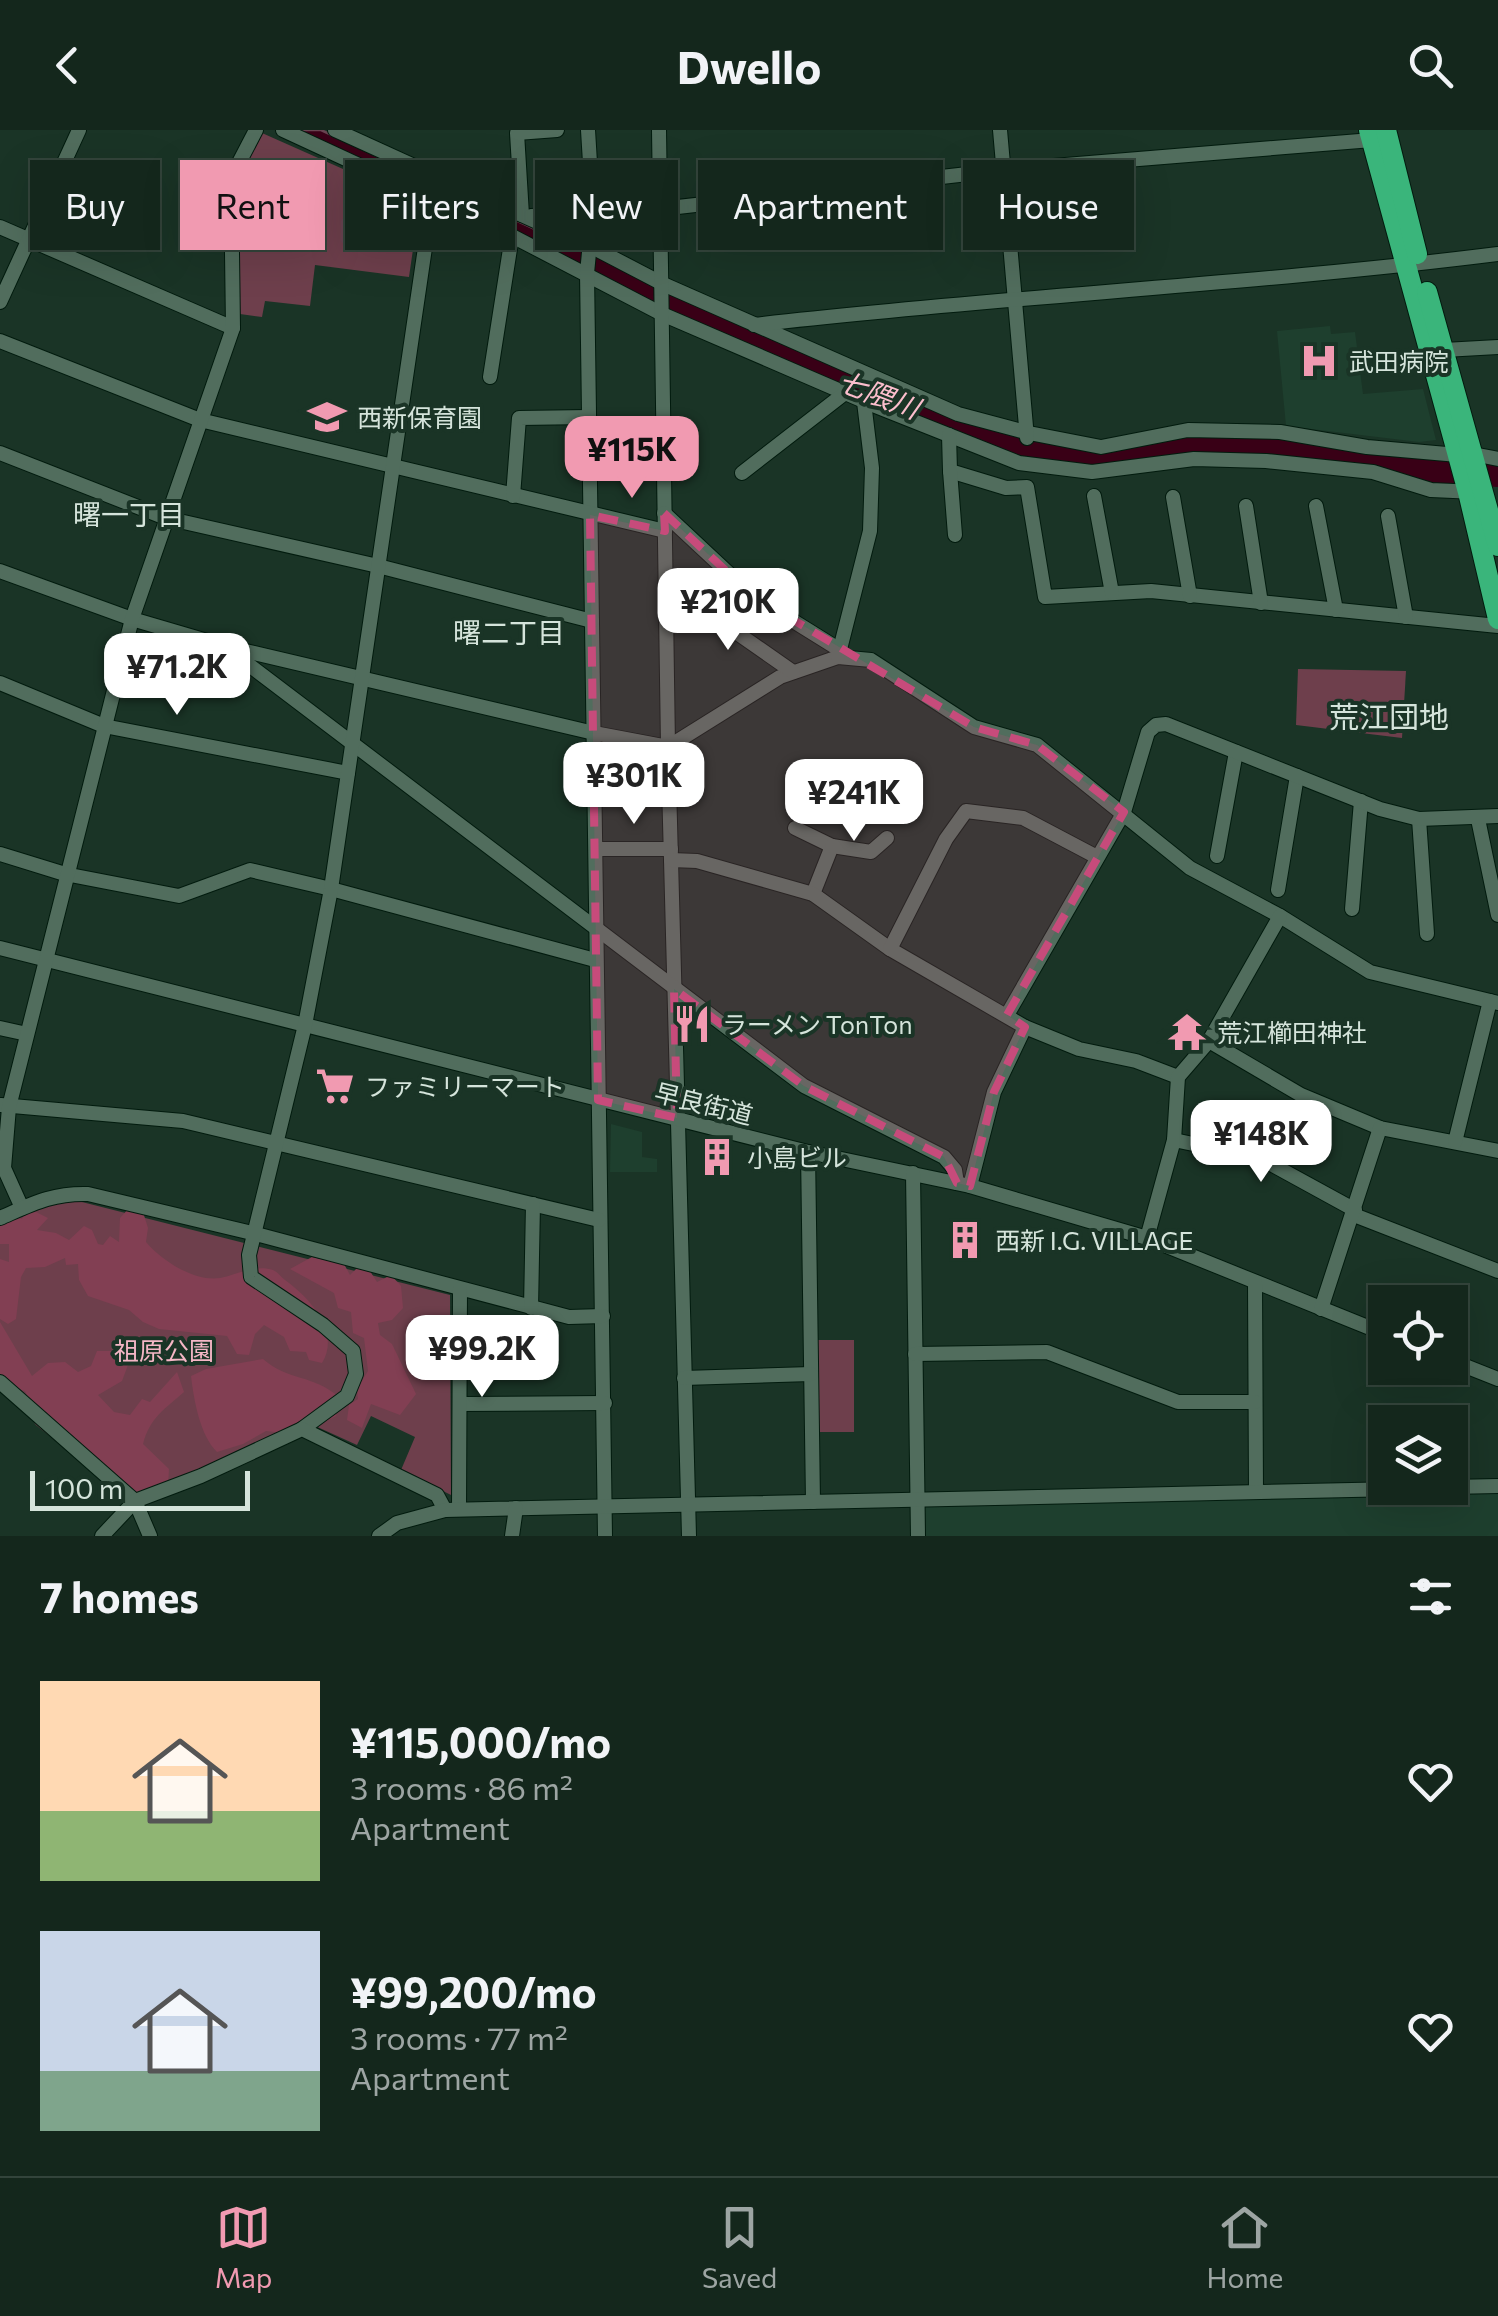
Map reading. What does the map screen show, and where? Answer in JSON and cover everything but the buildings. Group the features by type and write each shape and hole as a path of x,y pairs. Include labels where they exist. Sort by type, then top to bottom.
{"highway":[{"path":"1376,133 1475,489 1498,619"},
{"path":"1413,264 1444,350 1466,456"},
{"path":"1475,489 1498,546"}],"street":[{"path":"0,302 79,130"},
{"path":"22,1208 4,1168 4,1106 27,1034 132,618 233,328 231,178 256,130"},
{"path":"283,130 347,160"},
{"path":"335,130 535,221"},
{"path":"525,216 517,133 557,130"},
{"path":"588,130 590,160"},
{"path":"659,130 659,160"},
{"path":"1000,130 1002,160"},
{"path":"1104,160 1376,133"},
{"path":"678,207 963,175"},
{"path":"525,216 535,215"},
{"path":"0,227 233,328"},
{"path":"515,237 663,299 754,325 1024,447 1092,472 1194,460 1266,460 1373,472 1431,490 1475,489"},
{"path":"102,1536 135,1500 201,1476 302,1428 347,1396 356,1374 352,1352 323,1324 252,1277 250,1255 305,1025 331,889 425,250"},
{"path":"490,377 510,250"},
{"path":"592,250 588,270 590,515 606,1536"},
{"path":"593,250 663,299 845,393 949,436 1024,447 1101,447 1188,430 1280,432 1367,446 1498,459"},
{"path":"661,250 668,747 689,1536"},
{"path":"1010,250 1024,447"},
{"path":"754,325 1498,254"},
{"path":"0,341 200,420 664,530"},
{"path":"1444,350 1498,347"},
{"path":"742,473 845,393"},
{"path":"839,654 870,531 868,404"},
{"path":"512,496 519,418 589,417"},
{"path":"949,436 955,535"},
{"path":"0,452 166,518 592,620"},
{"path":"950,471 1006,488 1026,487 1045,597 1112,592 1190,596 1498,626"},
{"path":"1094,496 1112,592"},
{"path":"1173,496 1190,596"},
{"path":"1246,506 1261,603"},
{"path":"1316,506 1336,610"},
{"path":"664,513 753,596 839,654 871,660 974,727 1037,745 1190,868 1280,916 1370,972 1494,1002 1455,1142"},
{"path":"1388,516 1406,617"},
{"path":"0,571 224,646 668,747 793,672 839,654"},
{"path":"667,606 687,598 793,672"},
{"path":"224,646 804,1086 944,1157 964,1184"},
{"path":"0,684 104,726 348,773"},
{"path":"1007,1015 1124,812 1148,732 1156,726 1166,724 1361,801 1419,819 1498,816"},
{"path":"1217,856 1236,752"},
{"path":"1278,890 1297,776"},
{"path":"1352,909 1361,801"},
{"path":"890,949 946,839 966,811 1023,818 1097,856"},
{"path":"1419,819 1427,934"},
{"path":"1478,819 1498,915"},
{"path":"795,828 832,846 871,852 886,838"},
{"path":"814,894 832,846"},
{"path":"596,848 671,855 814,894 890,949 1025,1027 1079,1049 1136,1060 1178,1077"},
{"path":"0,854 65,874 180,896 250,870 595,960"},
{"path":"1146,1238 1174,1140 1178,1077 1209,1040 1280,916"},
{"name":"早良街道","path":"0,948 808,1152 964,1184 1146,1238 1368,1328"},
{"path":"964,1184 994,1092 1025,1027"},
{"path":"0,1028 27,1034"},
{"path":"1209,1040 1301,1095 1380,1128 1498,1151"},
{"path":"4,1106 183,1122 599,1220"},
{"path":"1321,1310 1380,1128"},
{"path":"1174,1140 1260,1158 1354,1212 1498,1270"},
{"path":"808,1152 813,1502"},
{"path":"913,1173 918,1536"},
{"path":"0,1218 63,1193 88,1194 256,1234 531,1308 569,1317 603,1316"},
{"path":"531,1308 533,1204"},
{"path":"1255,1282 1256,1492"},
{"path":"452,1510 460,1404 460,1289"},
{"path":"916,1354 1046,1352 1178,1402 1255,1402"},
{"path":"1468,1367 1498,1379"},
{"path":"684,1378 811,1374"},
{"path":"0,1382 135,1500 150,1536"},
{"path":"460,1404 604,1403"},
{"path":"302,1428 437,1496 452,1510"},
{"path":"1468,1487 1498,1486"},
{"path":"379,1536 396,1523 452,1510 1368,1490"},
{"path":"512,1536 516,1508"}],"highlighted area":[{"path":"664,513 753,596 974,727 1037,745 1124,812 1007,1015 1025,1027 994,1092 970,1186 957,1183 944,1157 804,1086 674,989 677,1118 598,1100 590,515 665,531"}],"shaded area":[{"path":"292,130 321,130 386,160 357,160"},
{"path":"345,218 345,244 342,241"},
{"path":"515,220 535,229 535,242 515,233"},
{"path":"552,250 580,250 576,261"},
{"name":"武田病院","path":"1330,326 1331,334 1355,332 1363,394 1423,389 1436,440 1419,442 1286,426 1277,331"},
{"path":"611,1124 642,1132 642,1157 657,1159 657,1172 610,1172"},
{"path":"28,1208 48,1218 37,1230 69,1240 84,1226 103,1245 110,1236 119,1242 120,1218 129,1208 143,1212 148,1228 146,1242 170,1263 190,1273 220,1278 259,1268 275,1271 304,1296 320,1317 328,1339 322,1363 309,1360 306,1352 290,1351 284,1337 264,1325 255,1334 249,1355 237,1354 227,1336 159,1329 129,1310 88,1296 79,1280 78,1264 66,1265 65,1258 45,1267 26,1268 21,1277 16,1319 8,1324 0,1319 0,1259 9,1262 9,1244 0,1244 0,1222 14,1216 22,1219"},
{"path":"312,1257 344,1264 350,1275 358,1267 368,1268 377,1282 391,1275 401,1286 403,1308 392,1320 378,1323 380,1335 392,1344 416,1394 400,1415 371,1404 362,1428 347,1420 349,1405 358,1399 357,1389 368,1371 364,1338 353,1333 351,1312 338,1308 334,1293 290,1269"},
{"path":"0,1322 32,1376 48,1363 65,1362 78,1372 91,1366 97,1351 112,1351 128,1365 122,1381 98,1395 114,1412 130,1415 142,1399 150,1402 177,1372 184,1392 154,1420 143,1444 169,1469 168,1486 126,1497 36,1425 29,1416 30,1401 25,1391 0,1384"},
{"path":"263,1359 339,1397 336,1416 301,1435 266,1431 217,1452 202,1427 191,1376 206,1369"},
{"path":"1498,1492 1498,1536 926,1536 925,1505 1368,1495 1368,1505 1468,1505 1468,1493"}],"green space":[{"path":"262,133 323,160 248,160"},
{"path":"325,161 345,170 345,250 413,250 409,277 315,265 310,306 265,301 262,317 240,314 239,250 325,250"},
{"path":"1298,669 1406,671 1402,738 1296,725"},
{"name":"祖原公園","path":"78,1201 450,1295 451,1495 401,1470 415,1437 371,1416 357,1445 302,1420 205,1469 138,1494 0,1372 0,1225 44,1204"},
{"path":"816,1340 854,1340 854,1432 816,1432"}],"waterway":[{"name":"七隈川","path":"564,250 813,368 1009,444 1104,459 1175,447 1255,442 1439,469 1498,473"}],"place":[{"name":"武田病院","path":"1319,361"},
{"name":"西新保育園","path":"327,417"},
{"name":"ラーメン TonTon","path":"692,1024"},
{"name":"荒江櫛田神社","path":"1187,1032"},
{"name":"ファミリーマート","path":"335,1086"},
{"name":"小島ビル","path":"717,1157"},
{"name":"西新 I.G. VILLAGE","path":"965,1240"}],"district":[{"name":"曙一丁目","path":"129,514"},
{"name":"曙二丁目","path":"509,632"},
{"name":"荒江団地","path":"1389,715"}]}
